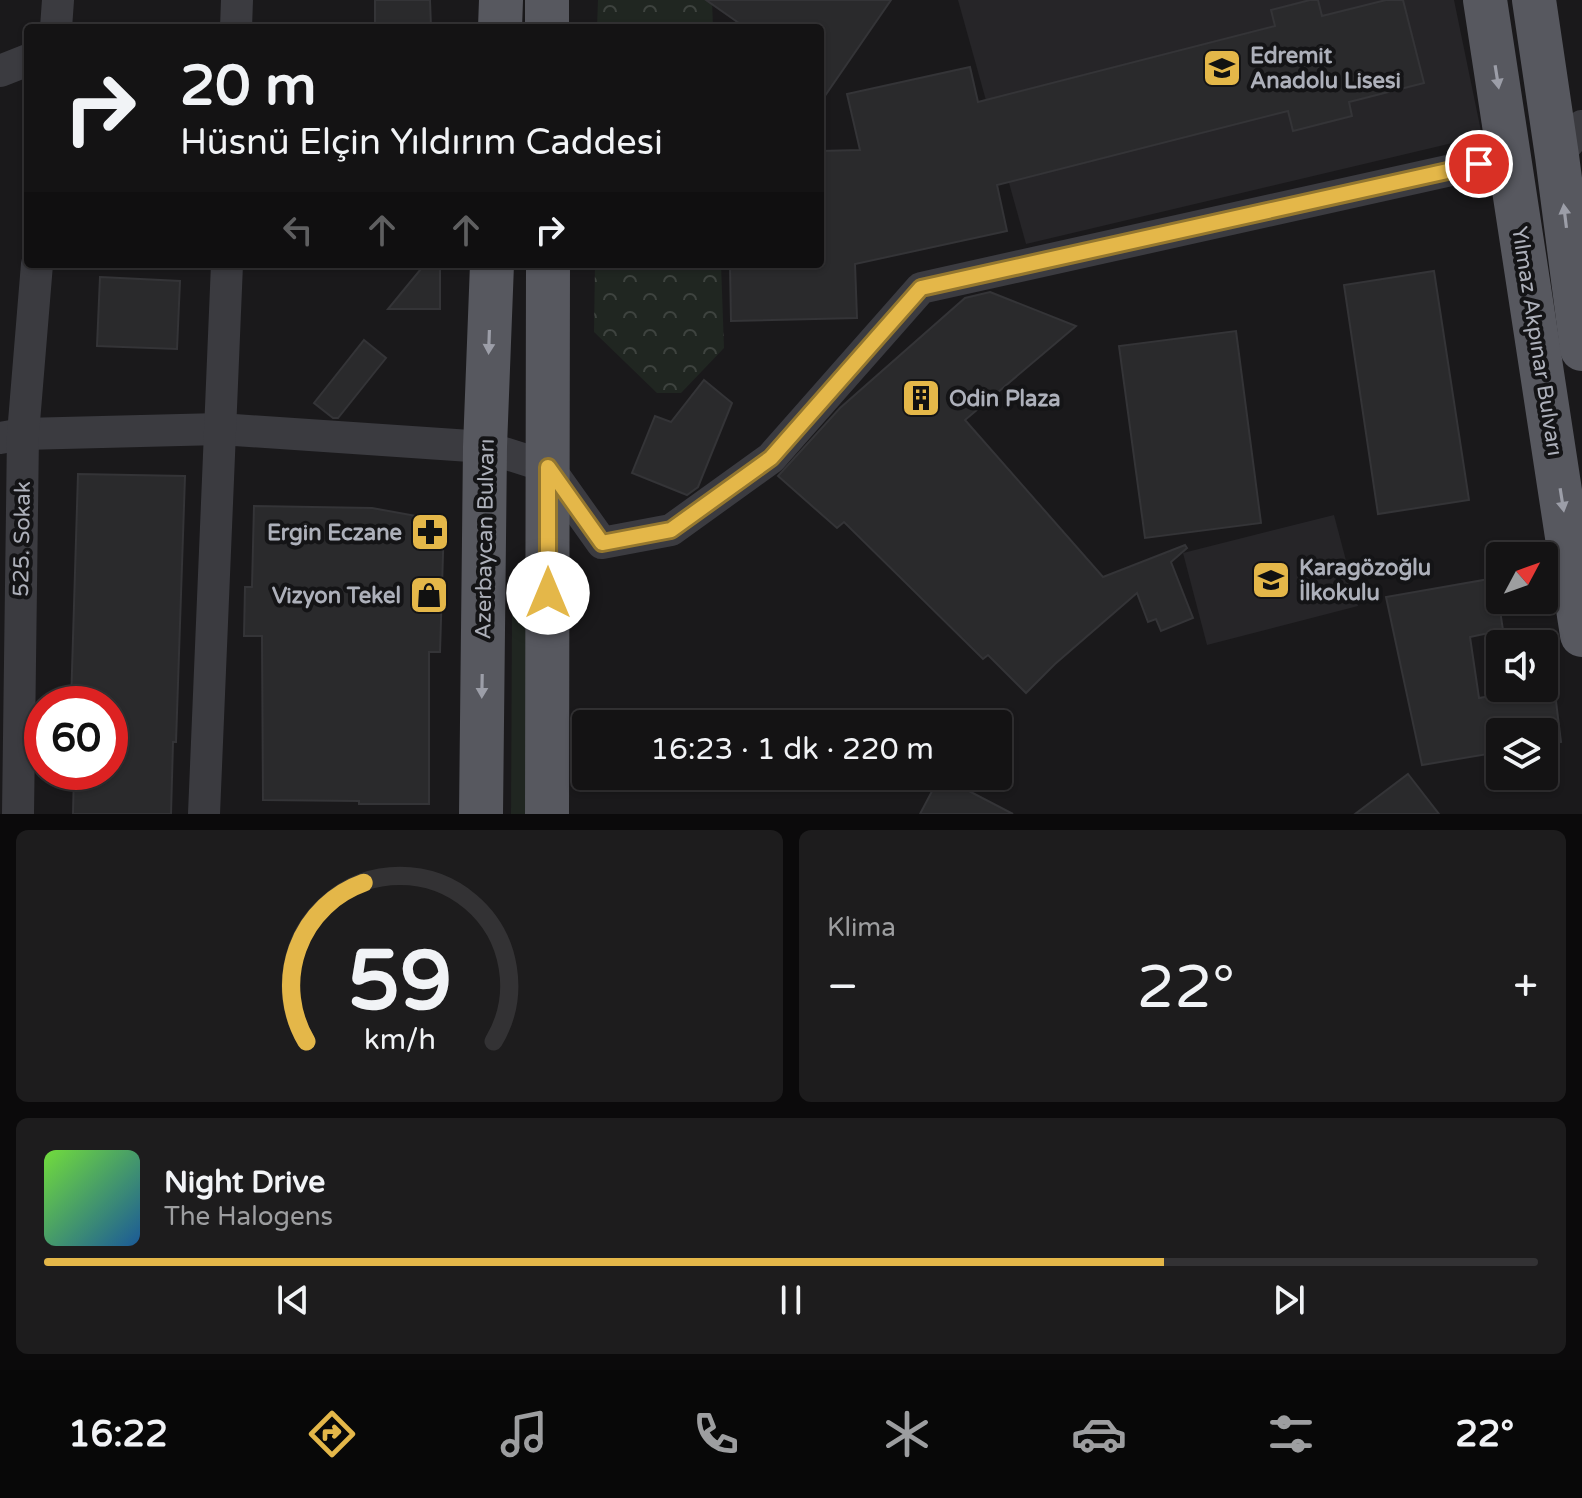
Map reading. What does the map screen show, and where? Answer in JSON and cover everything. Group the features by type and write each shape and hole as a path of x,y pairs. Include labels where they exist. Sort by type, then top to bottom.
{"main road":[{"path":"500,24 501,0"},
{"path":"547,0 547,24"},
{"name":"Yılmaz Akpınar Bulvarı","path":"1485,0 1582,635"},
{"name":"Yılmaz Akpınar Bulvarı","path":"1534,0 1570,141 1582,349"},
{"name":"Azerbaycan Bulvarı","path":"481,814 485,447 492,268"},
{"path":"547,814 548,268"}],"street":[{"path":"56,24 58,0"},
{"path":"236,24 237,0"},
{"path":"0,71 24,62"},
{"path":"11,436 220,429 485,447 548,467 602,543 671,530 771,458 921,288 1510,157"},
{"name":"525. Sokak","path":"18,814 11,436 36,268"},
{"path":"204,814 227,268"}],"shaded area":[{"name":"Edremit Anadolu Lisesi","path":"958,0 1454,0 1482,136 1026,244"},
{"name":"Karagözoğlu İlkokulu","path":"1334,515 1358,606 1207,645 1183,553"}],"green space":[{"path":"598,0 712,0 713,24 597,24"},
{"path":"595,268 721,268 724,348 681,393 657,393 594,332"},
{"path":"520,585 533,602 530,814 511,814 512,607"}],"building":[{"path":"375,0 430,0 431,24 375,24"},
{"path":"706,0 891,0 824,97 824,24 740,24"},
{"path":"1318,0 1322,16 1386,0 1403,0 1424,83 1349,102 1352,116 1293,131 1288,111 997,185 1007,231 855,264 857,318 731,321 730,268 824,268 824,151 860,150 847,94 970,67 978,102 1275,26 1271,10"},
{"path":"422,268 440,268 440,309 388,309"},
{"path":"1434,271 1469,500 1378,514 1344,285"},
{"path":"100,277 180,281 177,349 97,346"},
{"path":"990,292 1076,326 965,420 1103,577 1185,545 1187,548 1171,562 1193,618 1161,631 1156,619 1148,622 1137,593 1026,693 988,655 983,659 844,522 837,528 778,476 840,408 965,298"},
{"path":"1236,331 1261,523 1145,538 1119,346"},
{"path":"364,340 386,358 338,418 333,418 314,403"},
{"path":"704,380 732,403 698,487 687,495 632,473 655,416 671,422"},
{"path":"78,474 185,476 171,814 73,814 74,790 128,790 128,686 72,686"},
{"path":"254,506 372,508 444,521 440,652 429,652 429,804 263,800 262,636 244,636 245,587 252,587"},
{"path":"1486,580 1486,614 1501,614 1503,630 1486,630 1486,634 1470,637 1479,698 1486,697 1486,702 1556,702 1561,742 1558,743 1558,718 1486,718 1486,754 1422,765 1386,597"},
{"path":"1408,774 1439,814 1355,814"},
{"path":"933,790 967,790 1013,814 920,814"}],"place":[{"name":"Edremit Anadolu Lisesi","path":"1222,68"},
{"name":"Odin Plaza","path":"921,398"},
{"name":"Ergin Eczane","path":"430,532"},
{"name":"Karagözoğlu İlkokulu","path":"1271,580"},
{"name":"Vizyon Tekel","path":"429,595"}],"route":[{"path":"548,593 548,467 602,543 671,530 771,458 921,288 1479,164"}]}
